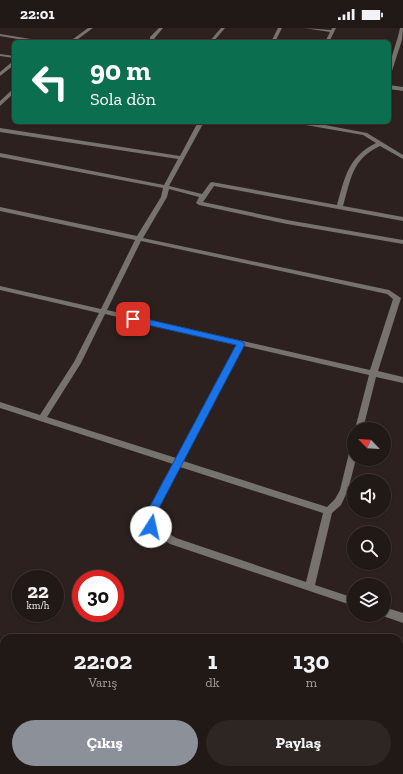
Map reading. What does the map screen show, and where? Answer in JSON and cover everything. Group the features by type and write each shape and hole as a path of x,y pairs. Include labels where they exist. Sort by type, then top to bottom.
{"street":[{"path":"75,40 91,28"},
{"path":"152,38 161,28"},
{"path":"213,40 223,28"},
{"path":"274,40 280,28"},
{"path":"306,28 333,30 328,40"},
{"path":"391,68 400,40 402,28"},
{"path":"0,35 31,40"},
{"path":"0,55 12,58"},
{"path":"0,75 12,65"},
{"path":"391,87 403,89"},
{"path":"0,104 12,92"},
{"path":"42,418 77,363 139,239 164,197 166,187 200,124"},
{"path":"311,124 365,134 403,157"},
{"path":"0,130 182,158"},
{"path":"340,207 354,162 368,149 381,143"},
{"path":"0,156 166,187 203,196"},
{"path":"403,219 212,184 199,203 287,222 403,242"},
{"path":"0,210 364,286 389,292 400,298 373,374 361,422"},
{"path":"0,288 403,380"},
{"path":"241,344 153,510 151,527 173,541 347,600"},
{"path":"0,405 328,511"},
{"path":"310,587 328,511 338,502 344,490 350,466"},
{"path":"391,614 403,618"}],"route":[{"path":"133,319 241,344 153,510 151,527"}]}
